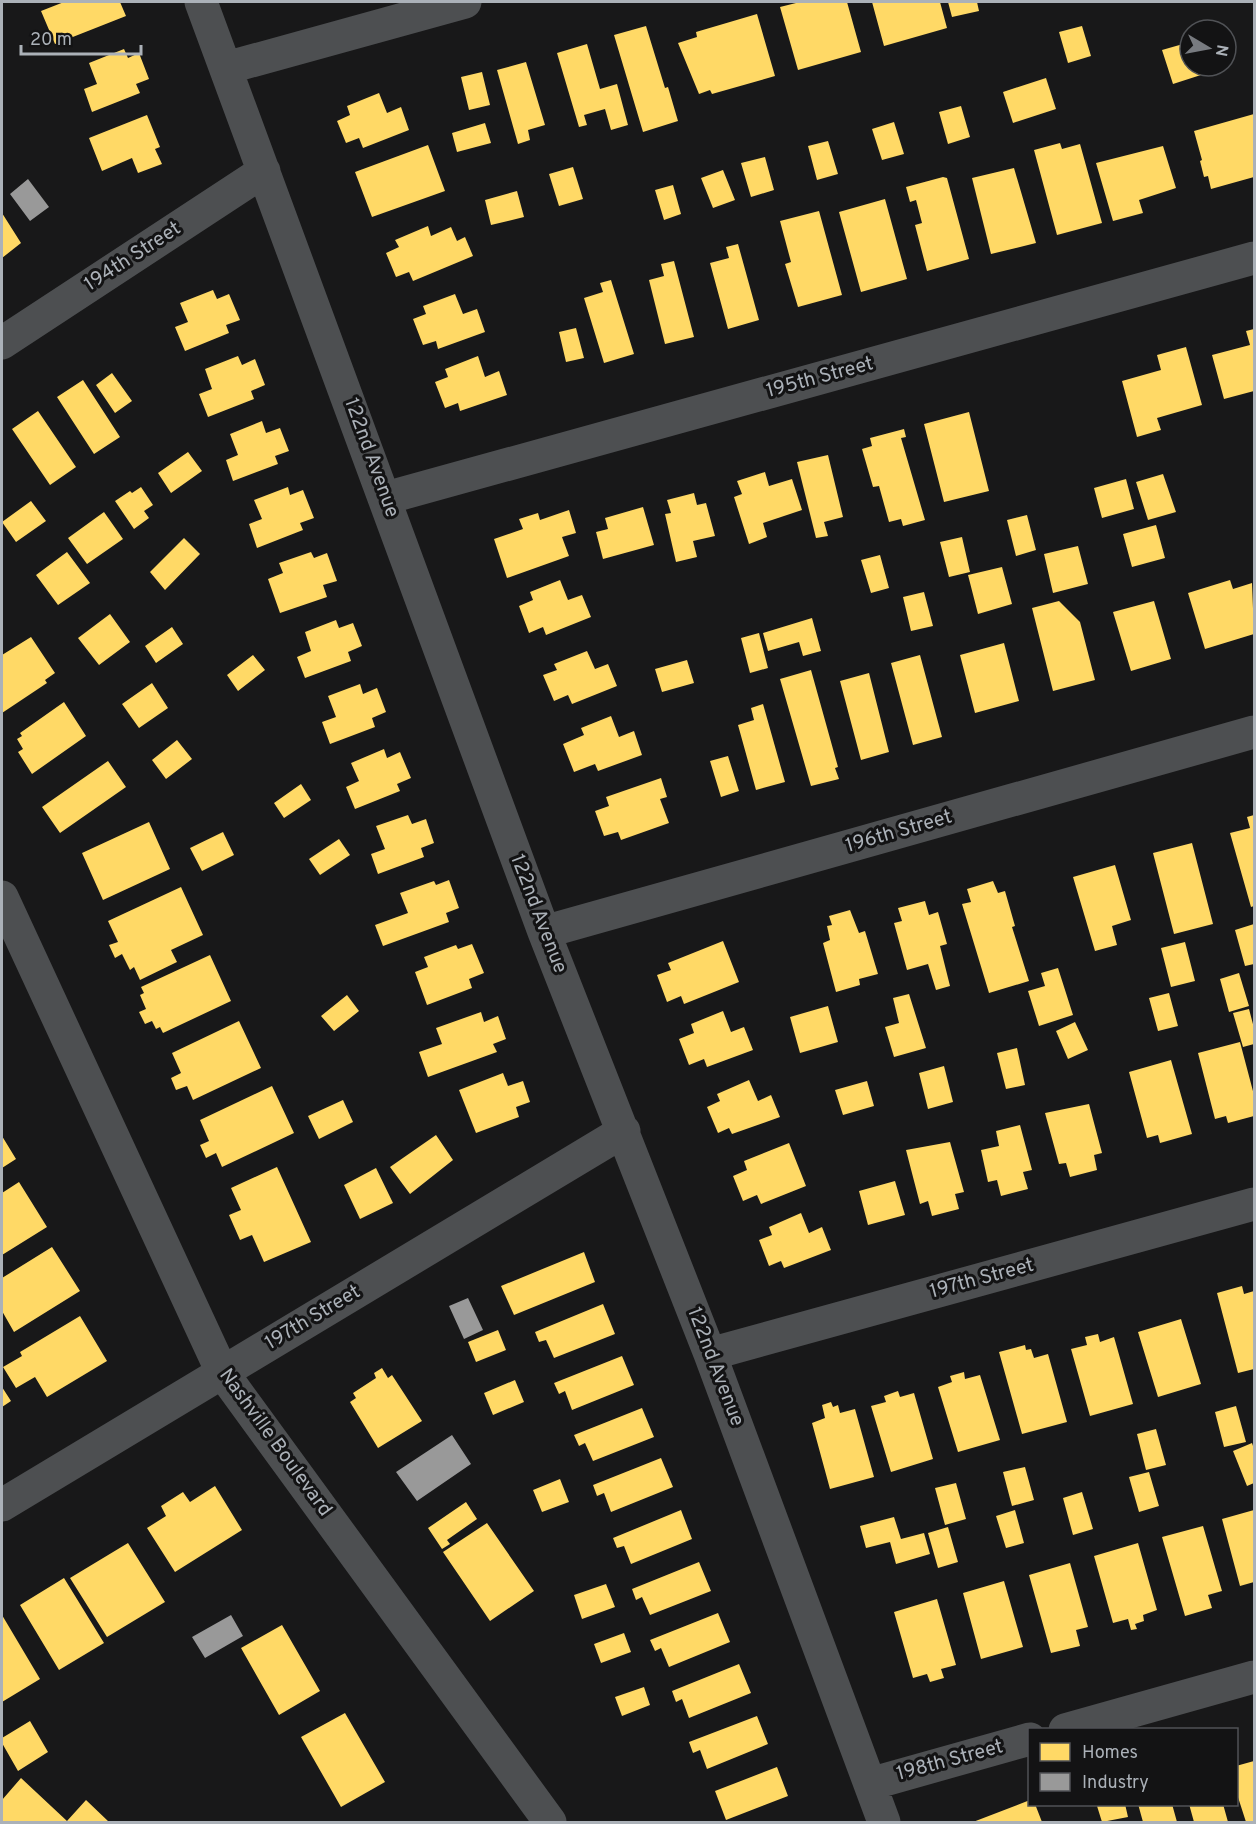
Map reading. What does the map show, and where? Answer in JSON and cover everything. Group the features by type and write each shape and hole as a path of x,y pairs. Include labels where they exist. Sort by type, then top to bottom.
{"street":[{"name":"122nd Avenue","path":"201,2 386,498 544,932 710,1354 885,1822"},
{"path":"226,68 465,2"},
{"name":"194th Street","path":"2,343 264,171"},
{"name":"195th Street","path":"386,498 1254,258"},
{"name":"196th Street","path":"544,932 1254,732"},
{"name":"Nashville Boulevard","path":"2,897 222,1372 550,1822"},
{"name":"197th Street","path":"2,1505 624,1131"},
{"name":"197th Street","path":"710,1354 1254,1204"},
{"path":"1072,1728 1254,1677"},
{"name":"198th Street","path":"870,1784 1028,1739"}],"building: Homes":[{"path":"64,2 120,2 126,16 55,44 41,11"},
{"path":"800,2 847,2 861,52 798,70 780,7"},
{"path":"872,2 940,2 947,28 884,46"},
{"path":"948,2 977,2 979,11 952,17"},
{"path":"757,14 775,76 712,94 710,90 699,94 678,43 697,37 696,32"},
{"path":"646,26 678,121 643,132 614,35"},
{"path":"1082,26 1091,56 1068,63 1059,32"},
{"path":"587,44 600,89 617,84 628,125 611,130 605,109 584,115 587,125 579,127 557,53"},
{"path":"1178,45 1178,78 1192,78 1173,84 1162,50"},
{"path":"124,49 128,58 139,53 149,79 136,84 140,93 92,112 84,89 97,84 89,63"},
{"path":"526,62 545,125 528,130 530,140 518,144 497,70"},
{"path":"482,72 490,105 469,110 461,77"},
{"path":"1046,78 1056,109 1013,123 1003,92"},
{"path":"379,93 387,113 401,107 409,130 363,148 359,138 346,143 337,121 350,115 347,106"},
{"path":"961,106 970,137 948,144 939,112"},
{"path":"1254,114 1254,177 1211,189 1208,176 1204,177 1194,131"},
{"path":"147,115 160,147 155,149 162,164 138,173 132,158 102,171 89,138"},
{"path":"894,122 904,154 882,160 872,129"},
{"path":"485,123 491,143 457,152 452,133"},
{"path":"828,141 838,174 817,180 808,146"},
{"path":"1060,143 1062,149 1080,144 1102,223 1057,235 1034,150"},
{"path":"428,145 445,191 372,217 355,172"},
{"path":"1163,146 1176,188 1139,200 1143,213 1113,221 1096,163"},
{"path":"765,157 774,190 751,197 741,163"},
{"path":"573,167 583,199 559,206 549,174"},
{"path":"1014,168 1036,243 991,254 972,178"},
{"path":"723,170 735,200 713,208 701,178"},
{"path":"943,177 947,178 969,259 927,271 915,225 922,223 916,200 910,202 906,187"},
{"path":"673,185 681,214 664,220 655,190"},
{"path":"517,191 524,217 491,225 485,200"},
{"path":"885,199 907,279 861,292 839,212"},
{"path":"819,211 842,295 798,307 785,264 791,262 780,221"},
{"path":"2,213 21,243 2,258"},
{"path":"428,226 431,236 451,227 457,241 465,237 473,256 413,281 409,272 396,277 386,253 399,247 395,240"},
{"path":"738,244 759,320 728,329 710,263 729,258 726,247"},
{"path":"674,261 694,337 665,344 649,280 664,276 661,264"},
{"path":"611,280 634,354 604,363 584,298 603,292 600,283"},
{"path":"213,290 217,299 229,294 240,320 226,325 229,333 185,351 175,327 188,322 180,303"},
{"path":"455,294 463,314 477,309 485,332 438,349 436,341 423,345 413,319 426,314 423,306"},
{"path":"576,328 584,358 566,362 559,332"},
{"path":"1254,329 1254,391 1224,399 1212,355 1250,345 1246,331"},
{"path":"1186,347 1202,405 1157,418 1161,430 1137,437 1122,381 1161,370 1157,355"},
{"path":"238,356 242,365 255,359 265,385 251,391 254,399 208,417 199,394 212,389 205,369"},
{"path":"478,356 485,377 499,371 507,395 460,411 458,403 445,408 435,382 448,377 445,369"},
{"path":"112,373 132,401 115,413 96,385"},
{"path":"83,380 120,437 94,454 57,397"},
{"path":"38,411 76,467 50,485 12,429"},
{"path":"969,412 989,491 944,502 924,424"},
{"path":"262,421 266,433 280,428 289,451 275,456 278,464 233,481 226,460 238,455 230,434"},
{"path":"904,429 906,437 901,438 925,520 903,526 901,519 889,522 879,486 873,487 862,449 872,446 870,438"},
{"path":"188,452 202,471 171,493 158,473"},
{"path":"828,455 843,517 824,522 828,536 816,538 797,462"},
{"path":"765,472 769,486 792,479 802,510 763,523 767,537 749,544 734,497 742,494 737,481"},
{"path":"1163,474 1176,512 1148,520 1136,482"},
{"path":"1126,479 1134,509 1102,518 1094,488"},
{"path":"141,487 153,505 144,511 149,518 134,529 115,501"},
{"path":"288,487 290,495 303,490 314,518 300,523 303,530 257,548 249,524 262,519 254,500"},
{"path":"694,493 697,505 706,503 715,536 693,541 697,557 676,562 665,514 671,513 667,500"},
{"path":"31,501 46,521 16,542 2,522"},
{"path":"643,507 654,545 603,559 596,532 608,529 605,518"},
{"path":"569,510 576,533 562,537 569,556 507,578 494,539 523,529 519,519 538,513 540,520"},
{"path":"104,512 123,539 87,564 68,538"},
{"path":"1027,515 1036,550 1016,556 1007,520"},
{"path":"1156,525 1165,558 1132,567 1123,534"},
{"path":"962,537 970,572 949,577 940,542"},
{"path":"184,538 200,554 165,590 150,572"},
{"path":"1078,546 1088,584 1053,593 1044,554"},
{"path":"67,552 90,583 58,605 36,575"},
{"path":"311,552 314,558 327,553 337,581 323,585 327,597 280,613 268,579 283,573 279,563"},
{"path":"880,555 889,588 871,593 861,560"},
{"path":"1002,567 1012,604 978,614 968,575"},
{"path":"560,580 568,600 582,595 591,617 546,635 543,627 529,633 519,606 533,600 530,592"},
{"path":"1230,580 1233,589 1252,583 1254,634 1205,649 1188,593"},
{"path":"924,592 933,626 911,631 903,597"},
{"path":"1059,601 1080,622 1095,680 1053,691 1032,608"},
{"path":"1154,601 1171,659 1131,671 1113,612"},
{"path":"110,614 130,642 99,665 78,638"},
{"path":"812,618 821,651 803,656 799,642 768,651 763,633"},
{"path":"336,620 339,628 353,623 362,646 348,652 351,661 305,678 297,657 311,651 305,632"},
{"path":"172,627 183,644 156,663 145,646"},
{"path":"759,633 768,668 750,673 741,638"},
{"path":"31,637 55,673 45,680 47,683 2,713 2,655"},
{"path":"1004,643 1019,701 975,713 960,655"},
{"path":"587,651 595,669 608,664 617,686 572,704 568,695 554,701 543,675 557,670 554,664"},
{"path":"253,655 265,670 238,691 227,675"},
{"path":"920,655 942,737 913,745 891,663"},
{"path":"687,660 694,683 662,692 655,669"},
{"path":"811,670 838,767 835,768 839,779 811,786 780,679"},
{"path":"869,673 889,752 861,760 840,681"},
{"path":"152,683 168,708 139,728 122,704"},
{"path":"360,684 363,694 377,688 386,712 372,718 375,727 330,744 322,722 336,717 328,696"},
{"path":"64,702 86,736 32,774 18,752 23,749 17,739 22,736 20,733"},
{"path":"763,704 785,782 756,790 738,725 754,720 751,708"},
{"path":"611,716 619,737 634,731 642,755 598,771 595,764 574,772 563,744 584,735 581,728"},
{"path":"177,740 192,759 166,779 152,760"},
{"path":"384,749 387,758 400,752 411,778 397,784 400,791 355,809 346,787 359,781 351,763"},
{"path":"728,756 739,791 721,797 710,761"},
{"path":"108,761 126,787 60,833 42,807"},
{"path":"661,778 667,797 660,799 669,823 621,840 618,832 604,836 595,811 609,806 606,797"},
{"path":"301,784 311,800 284,818 274,803"},
{"path":"408,815 412,824 426,819 434,843 421,848 424,857 378,874 371,854 385,849 376,826"},
{"path":"1254,815 1254,906 1251,907 1230,833 1250,828 1247,817"},
{"path":"149,822 170,869 103,900 82,853"},
{"path":"223,832 234,855 202,871 190,848"},
{"path":"339,839 350,855 320,875 309,859"},
{"path":"1192,843 1213,924 1174,934 1153,853"},
{"path":"1115,865 1131,920 1112,926 1117,945 1095,951 1073,877"},
{"path":"449,880 459,908 446,913 449,922 383,946 375,925 408,913 400,893 434,881 436,885"},
{"path":"993,881 998,893 1005,891 1015,926 1012,927 1029,981 989,993 962,904 971,902 967,889"},
{"path":"181,887 203,935 171,950 177,962 140,980 134,967 130,970 122,954 115,958 109,945 118,942 108,921"},
{"path":"925,901 929,915 938,912 947,944 940,946 950,986 936,990 928,964 907,970 894,923 902,921 898,908"},
{"path":"850,910 859,933 865,931 878,974 859,979 860,985 836,992 823,943 830,940 827,926 832,925 829,916"},
{"path":"1254,924 1254,964 1245,966 1235,930"},
{"path":"723,941 739,982 684,1004 681,996 667,1002 657,975 671,970 668,963"},
{"path":"1185,942 1195,981 1171,987 1161,948"},
{"path":"472,944 484,973 469,979 472,988 427,1005 415,972 428,967 424,957 456,945 458,949"},
{"path":"210,955 231,1001 163,1033 160,1027 156,1029 152,1021 145,1024 139,1012 146,1009 140,995 144,993 141,987"},
{"path":"1058,968 1073,1015 1039,1026 1028,991 1045,986 1041,973"},
{"path":"1239,973 1249,1006 1229,1012 1220,979"},
{"path":"1169,993 1178,1026 1158,1031 1149,998"},
{"path":"909,994 926,1048 894,1057 885,1027 899,1023 893,998"},
{"path":"347,995 359,1011 334,1031 321,1016"},
{"path":"828,1006 838,1042 800,1053 790,1017"},
{"path":"1249,1009 1254,1028 1254,1044 1243,1047 1233,1013"},
{"path":"723,1011 731,1032 744,1027 753,1050 707,1067 704,1059 689,1065 679,1039 694,1033 691,1024"},
{"path":"481,1012 484,1022 498,1016 506,1039 493,1044 497,1052 428,1077 419,1052 442,1044 436,1028"},
{"path":"239,1021 261,1068 193,1100 187,1086 176,1090 171,1078 181,1073 172,1053"},
{"path":"1075,1022 1088,1050 1068,1059 1056,1031"},
{"path":"1240,1042 1254,1095 1254,1116 1228,1123 1226,1116 1215,1119 1198,1053"},
{"path":"1017,1048 1025,1085 1006,1089 997,1053"},
{"path":"1171,1060 1192,1134 1160,1143 1158,1135 1147,1138 1129,1072"},
{"path":"944,1066 953,1102 928,1109 919,1073"},
{"path":"503,1073 508,1086 523,1081 530,1102 516,1107 519,1117 476,1133 459,1090"},
{"path":"749,1080 758,1101 771,1095 780,1117 732,1134 729,1128 718,1133 707,1107 720,1101 717,1094"},
{"path":"867,1081 874,1106 843,1115 835,1090"},
{"path":"272,1086 294,1133 222,1167 216,1153 206,1158 200,1145 209,1141 200,1120"},
{"path":"343,1100 353,1122 319,1139 308,1116"},
{"path":"1089,1104 1102,1153 1094,1155 1097,1170 1070,1177 1066,1163 1059,1164 1045,1113"},
{"path":"1020,1125 1032,1170 1023,1172 1028,1189 1001,1196 997,1180 988,1182 981,1150 999,1146 996,1131"},
{"path":"436,1135 453,1160 410,1194 390,1167"},
{"path":"2,1136 16,1159 2,1168"},
{"path":"950,1142 964,1192 955,1194 959,1209 932,1216 928,1201 920,1204 906,1150"},
{"path":"789,1143 806,1186 761,1204 757,1195 743,1201 733,1176 747,1170 744,1161"},
{"path":"277,1167 311,1242 264,1262 252,1235 240,1240 229,1215 241,1210 231,1188"},
{"path":"376,1168 393,1203 360,1219 344,1185"},
{"path":"895,1181 905,1215 868,1225 859,1191"},
{"path":"19,1182 47,1227 2,1255 2,1193"},
{"path":"801,1213 809,1233 822,1227 831,1250 784,1268 781,1261 769,1266 759,1240 772,1235 769,1227"},
{"path":"52,1247 80,1291 14,1332 2,1311 2,1278"},
{"path":"584,1252 595,1282 514,1315 501,1286"},
{"path":"1242,1286 1244,1294 1254,1291 1254,1369 1238,1373 1217,1293"},
{"path":"603,1304 615,1334 554,1358 546,1340 539,1342 535,1332"},
{"path":"80,1316 107,1361 47,1397 35,1377 16,1388 3,1367 22,1356 20,1352"},
{"path":"1181,1319 1201,1384 1158,1397 1138,1332"},
{"path":"498,1330 506,1350 476,1362 468,1342"},
{"path":"1098,1334 1100,1342 1114,1337 1133,1404 1090,1416 1071,1349 1087,1345 1085,1337"},
{"path":"1025,1345 1026,1350 1031,1349 1034,1358 1048,1354 1067,1422 1022,1434 999,1352"},
{"path":"622,1356 634,1385 572,1410 565,1391 559,1394 554,1383"},
{"path":"382,1368 388,1378 392,1375 422,1421 378,1448 350,1402 356,1398 353,1393 376,1378 374,1373"},
{"path":"964,1372 965,1379 980,1375 1000,1440 958,1452 938,1387 952,1382 950,1376"},
{"path":"515,1380 524,1402 493,1415 484,1393"},
{"path":"2,1387 11,1401 2,1407"},
{"path":"898,1391 900,1397 914,1393 933,1459 891,1472 871,1406 886,1402 884,1396"},
{"path":"831,1402 833,1407 838,1405 840,1413 855,1409 874,1477 830,1489 812,1423 825,1418 822,1405"},
{"path":"1236,1406 1246,1442 1224,1447 1215,1412"},
{"path":"642,1408 654,1437 593,1461 585,1443 579,1446 574,1435"},
{"path":"1156,1429 1166,1465 1146,1470 1137,1434"},
{"path":"1252,1443 1254,1483 1247,1486 1233,1451"},
{"path":"661,1458 673,1487 611,1512 604,1493 597,1496 593,1485"},
{"path":"1025,1467 1034,1500 1012,1506 1003,1472"},
{"path":"1149,1472 1159,1506 1139,1512 1129,1477"},
{"path":"560,1479 569,1502 542,1512 533,1490"},
{"path":"956,1483 966,1519 945,1525 935,1488"},
{"path":"215,1486 242,1530 175,1572 147,1528 166,1516 161,1506 183,1492 190,1502"},
{"path":"1082,1492 1093,1529 1073,1535 1063,1498"},
{"path":"466,1502 477,1519 447,1540 450,1544 442,1549 428,1528"},
{"path":"681,1510 692,1539 631,1564 624,1546 617,1548 613,1538"},
{"path":"1015,1510 1024,1543 1006,1548 996,1516"},
{"path":"1254,1510 1254,1582 1240,1586 1222,1519"},
{"path":"894,1517 901,1539 924,1533 930,1554 896,1564 890,1542 866,1548 860,1526"},
{"path":"487,1523 534,1591 490,1621 443,1552"},
{"path":"1203,1526 1222,1591 1208,1595 1212,1608 1185,1616 1162,1537"},
{"path":"948,1527 958,1562 938,1568 928,1533"},
{"path":"128,1543 165,1602 107,1637 70,1578"},
{"path":"1138,1543 1157,1610 1143,1615 1144,1621 1135,1624 1137,1629 1131,1630 1128,1619 1113,1623 1094,1556"},
{"path":"699,1562 711,1591 650,1615 642,1597 636,1600 632,1589"},
{"path":"1070,1563 1088,1627 1076,1630 1080,1646 1051,1653 1029,1575"},
{"path":"64,1578 104,1643 59,1670 20,1605"},
{"path":"1004,1581 1023,1647 981,1659 963,1593"},
{"path":"606,1584 615,1607 582,1619 574,1595"},
{"path":"937,1599 956,1665 941,1669 944,1678 930,1682 927,1674 913,1678 894,1612"},
{"path":"718,1613 730,1642 669,1667 661,1648 655,1651 650,1640"},
{"path":"2,1615 40,1679 2,1702"},
{"path":"282,1625 320,1691 279,1715 241,1648"},
{"path":"624,1633 631,1652 601,1663 594,1644"},
{"path":"739,1664 751,1693 689,1718 682,1699 676,1702 672,1691"},
{"path":"644,1687 650,1705 622,1716 615,1697"},
{"path":"345,1713 385,1782 341,1807 301,1737"},
{"path":"757,1716 768,1744 707,1769 700,1750 693,1753 689,1742"},
{"path":"30,1721 48,1752 18,1771 2,1743 2,1738"},
{"path":"1254,1761 1254,1822 1246,1822 1238,1797 1238,1765"},
{"path":"777,1767 788,1796 726,1820 715,1791"},
{"path":"21,1778 67,1821 86,1800 109,1822 2,1822 2,1800"},
{"path":"1028,1801 1028,1806 1036,1806 1042,1822 973,1822"},
{"path":"1097,1806 1125,1806 1128,1817 1102,1822"},
{"path":"1139,1806 1173,1806 1177,1822 1143,1822"},
{"path":"1190,1806 1224,1806 1228,1822 1194,1822"}],"building: Industry":[{"path":"28,179 49,207 30,221 10,194"},
{"path":"468,1298 483,1330 464,1339 449,1306"},
{"path":"452,1435 471,1464 417,1501 396,1472"},
{"path":"231,1615 243,1636 205,1658 192,1637"}]}
